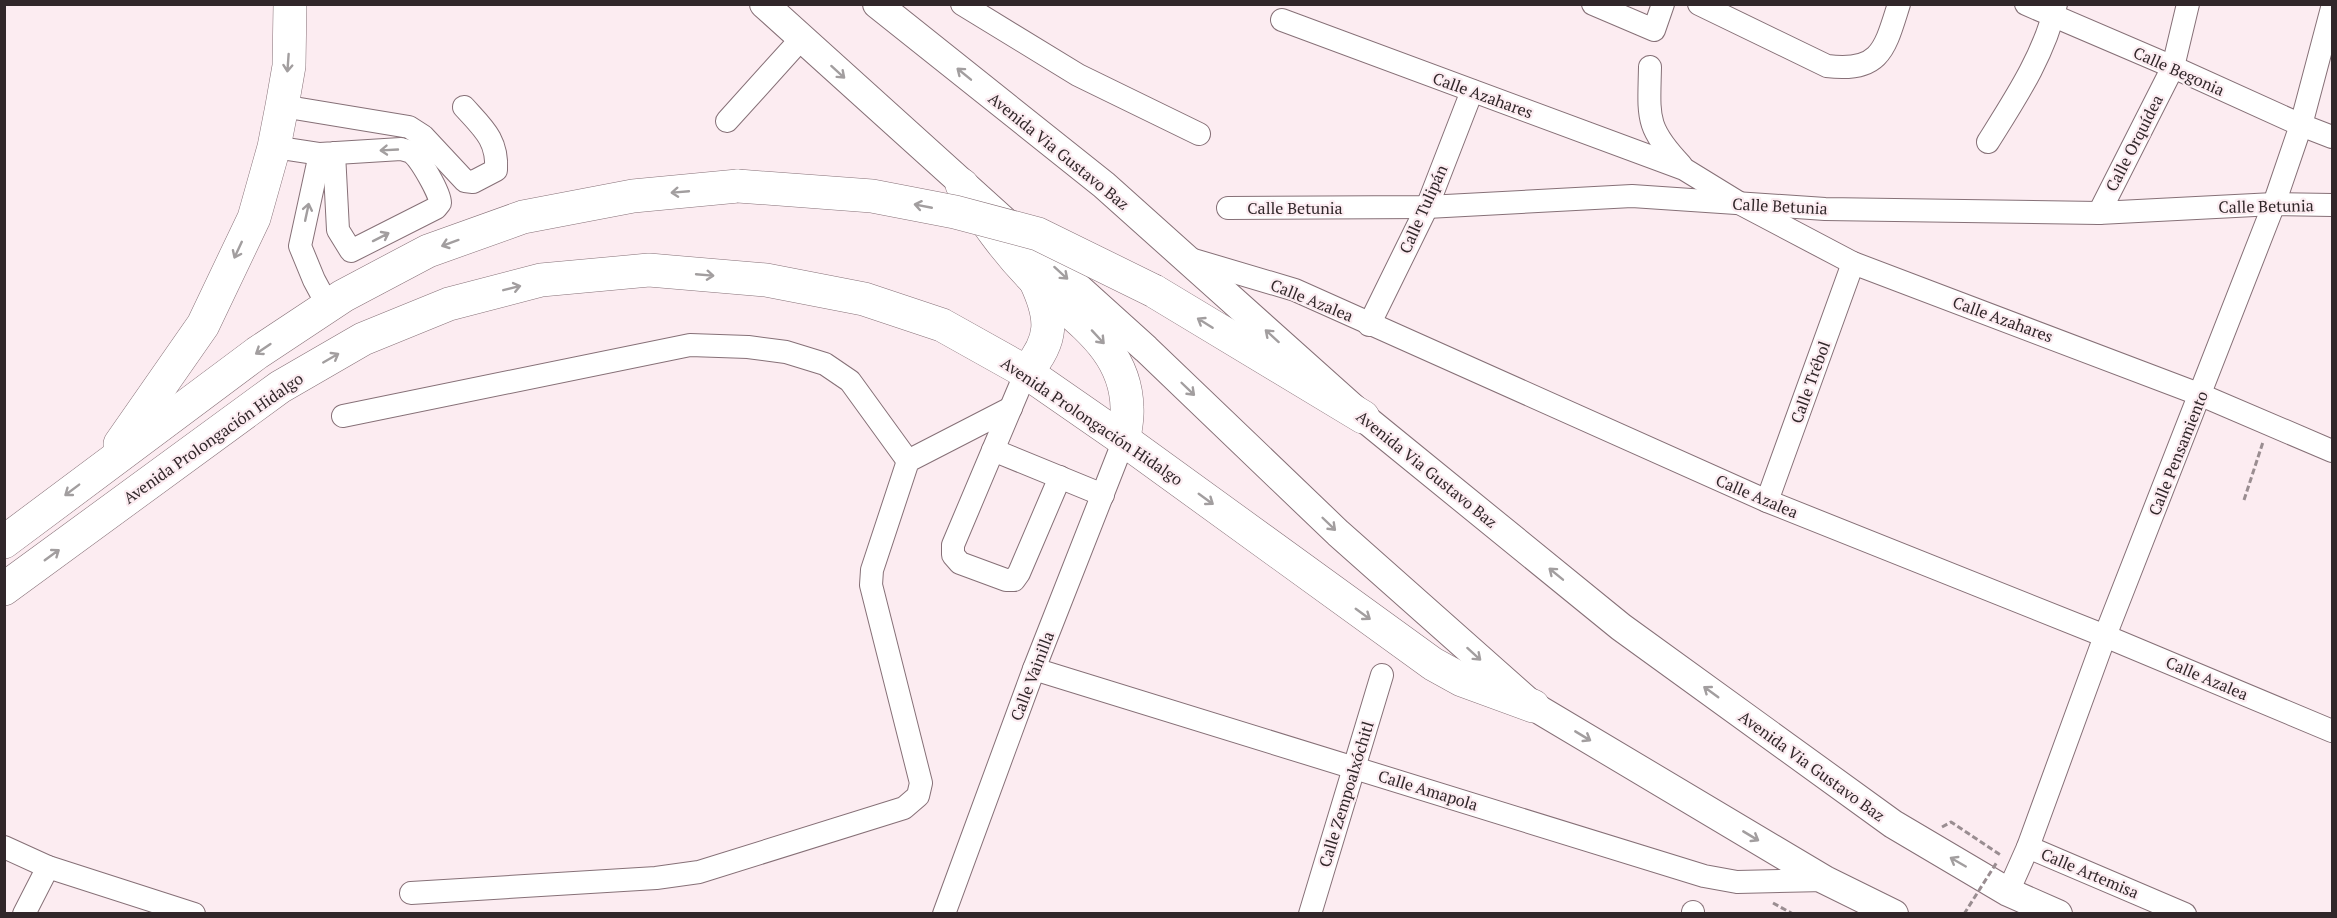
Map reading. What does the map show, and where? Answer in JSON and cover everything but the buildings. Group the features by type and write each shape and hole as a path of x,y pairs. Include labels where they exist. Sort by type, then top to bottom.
{"highway":[{"path":"105,466 203,325 254,218 274,147 289,66 290,4"},
{"path":"962,185 993,233 1034,279 1097,336 1110,351 1125,387 1127,408 1125,440"},
{"path":"4,542 257,353 328,306 428,251 523,216 633,196 738,186 872,196 955,212 1038,234 1154,291 1363,417"},
{"name":"Avenida Prolongación Hidalgo","path":"4,589 280,387 363,339 449,304 541,280 649,270 766,280 864,299 942,325 1026,372 1125,440 1433,664 1462,680 1533,706"},
{"path":"1026,372 1038,358 1046,342 1048,328 1048,313 1034,279"}],"main road":[{"path":"764,4 1146,349 1338,533 1533,706 1825,880 1894,914"},
{"name":"Avenida Via Gustavo Baz","path":"877,4 1104,185 1363,417 1621,627 1893,825 2008,892 2058,914"}],"street":[{"path":"962,4 1078,75 1199,134"},
{"path":"1593,4 1654,30 1663,4"},
{"path":"1699,4 1827,66 1861,67 1877,56 1887,43 1899,4"},
{"name":"Calle Begonia","path":"2026,4 2054,11 2173,67 2332,137"},
{"name":"Calle Orquídea","path":"2099,213 2173,67 2188,4"},
{"name":"Calle Pensamiento","path":"2008,892 2025,855 2105,636 2274,204 2301,125 2332,8"},
{"path":"1988,142 2023,86 2054,11"},
{"name":"Calle Azahares","path":"1282,20 1684,169 1741,204 1853,263 2201,394 2332,451"},
{"path":"727,120 801,39"},
{"name":"Calle Azahares","path":"1650,67 1649,106 1655,135 1662,146 1684,169"},
{"name":"Calle Tulipán","path":"1369,325 1427,207 1472,91"},
{"path":"282,106 409,127 423,136 465,181 473,182 496,170 497,155 489,134 465,107"},
{"path":"274,147 327,154 401,149 411,152 417,157 440,197 440,203 436,208 351,251 338,230 327,154"},
{"path":"327,154 300,246 328,306"},
{"name":"Calle Betunia","path":"1228,208 1427,207 1632,196 1825,209 2099,213 2274,204 2332,205"},
{"name":"Calle Azalea","path":"1183,256 1295,290 1767,501 2105,636 2332,731"},
{"name":"Calle Trébol","path":"1767,501 1853,263"},
{"path":"343,416 690,345 748,346 786,352 825,364 850,381 908,461"},
{"path":"1026,372 953,545 952,555 960,563 1006,580 1014,580 1060,477"},
{"path":"411,893 656,878 699,872 904,808 918,796 921,783 871,585 872,570 908,461 1011,408"},
{"name":"Calle Vainilla","path":"950,912 1034,669 1125,440"},
{"path":"993,450 1103,495"},
{"name":"Calle Amapola","path":"1034,669 1704,876 1737,882 1825,880"},
{"name":"Calle Zempoalxóchitl","path":"1310,914 1382,675"},
{"path":"4,847 48,867 194,914"},
{"name":"Calle Artemisa","path":"2025,855 2185,914"},
{"path":"24,914 48,867"},
{"path":"1825,880 1861,914"}],"path":[{"path":"2244,500 2269,424"},
{"path":"1946,831 1941,827 1951,822 2008,860 2025,855"},
{"path":"1964,914 1997,862"}]}
